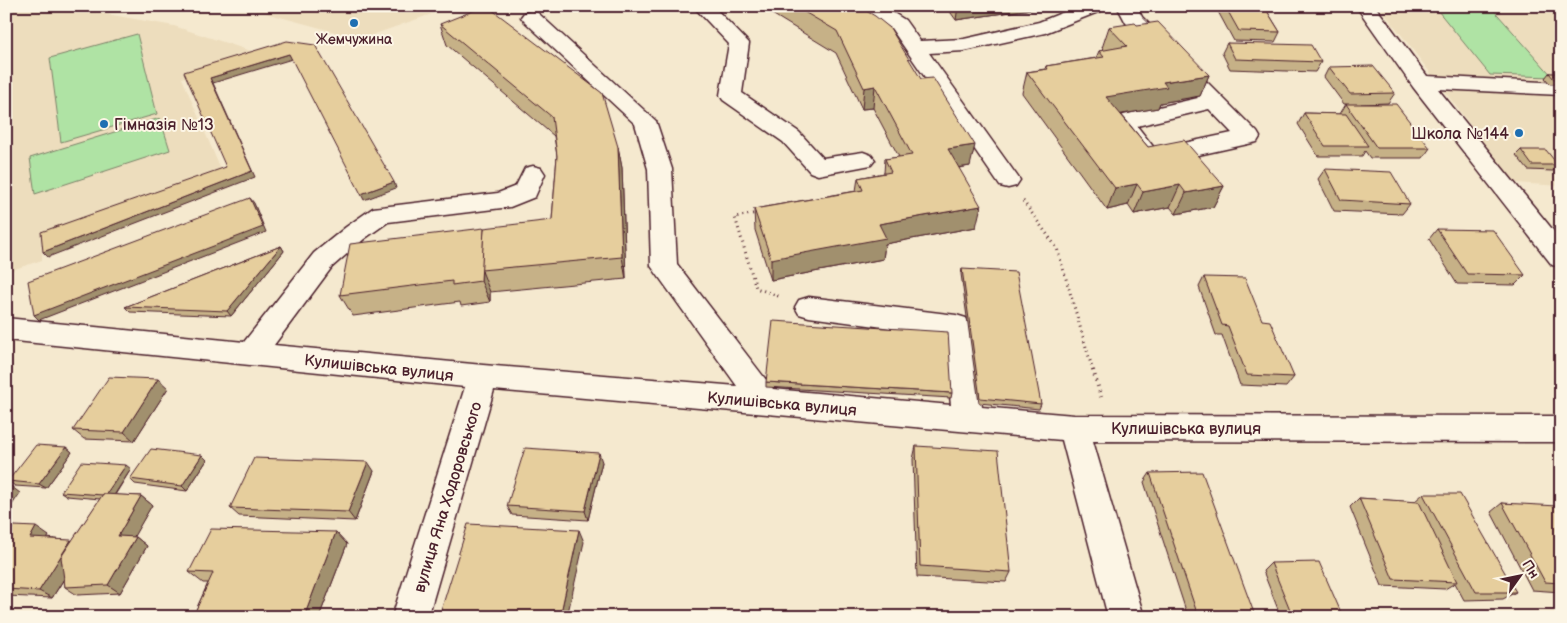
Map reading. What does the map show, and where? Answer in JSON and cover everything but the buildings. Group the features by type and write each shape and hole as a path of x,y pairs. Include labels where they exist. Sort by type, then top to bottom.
{"street":[{"path":"702,6 739,43 731,95 792,138 818,167 863,160"},
{"path":"868,6 898,24 1008,180"},
{"path":"915,47 964,45 1045,28 1096,6"},
{"path":"1127,6 1133,19 1214,101 1249,137 1149,158 1123,122 1214,101"},
{"path":"1365,6 1421,82 1561,258"},
{"path":"532,17 646,121 660,169 664,266 764,402"},
{"path":"1421,82 1561,89"},
{"path":"251,354 323,260 355,233 382,214 501,201 526,191 533,174"},
{"path":"809,307 956,326 968,419"},
{"name":"Кулишівська вулиця","path":"6,329 483,378 1074,428 1561,429"},
{"name":"вулиця Яна Ходоровського","path":"410,617 483,378"},
{"path":"1074,428 1126,617"}],"path":[{"path":"1008,180 1056,248 1110,428"},
{"path":"765,212 735,217 756,288 809,307"}],"shaded area":[{"name":"Гімназія №13","path":"6,6 62,6 174,26 260,54 182,78 221,170 43,232 42,260 6,272"},
{"name":"Жемчужина","path":"240,6 454,6 361,39"},
{"name":"Школа №144","path":"1379,6 1561,6 1561,186 1515,183"}],"green space":[{"path":"1434,6 1490,6 1553,77 1490,75"},
{"path":"137,34 157,114 61,142 50,58"},
{"path":"160,118 170,150 35,194 30,158"}],"place":[{"name":"Жемчужина","path":"354,23"},
{"name":"Гімназія №13","path":"104,124"},
{"name":"Школа №144","path":"1519,133"}]}
